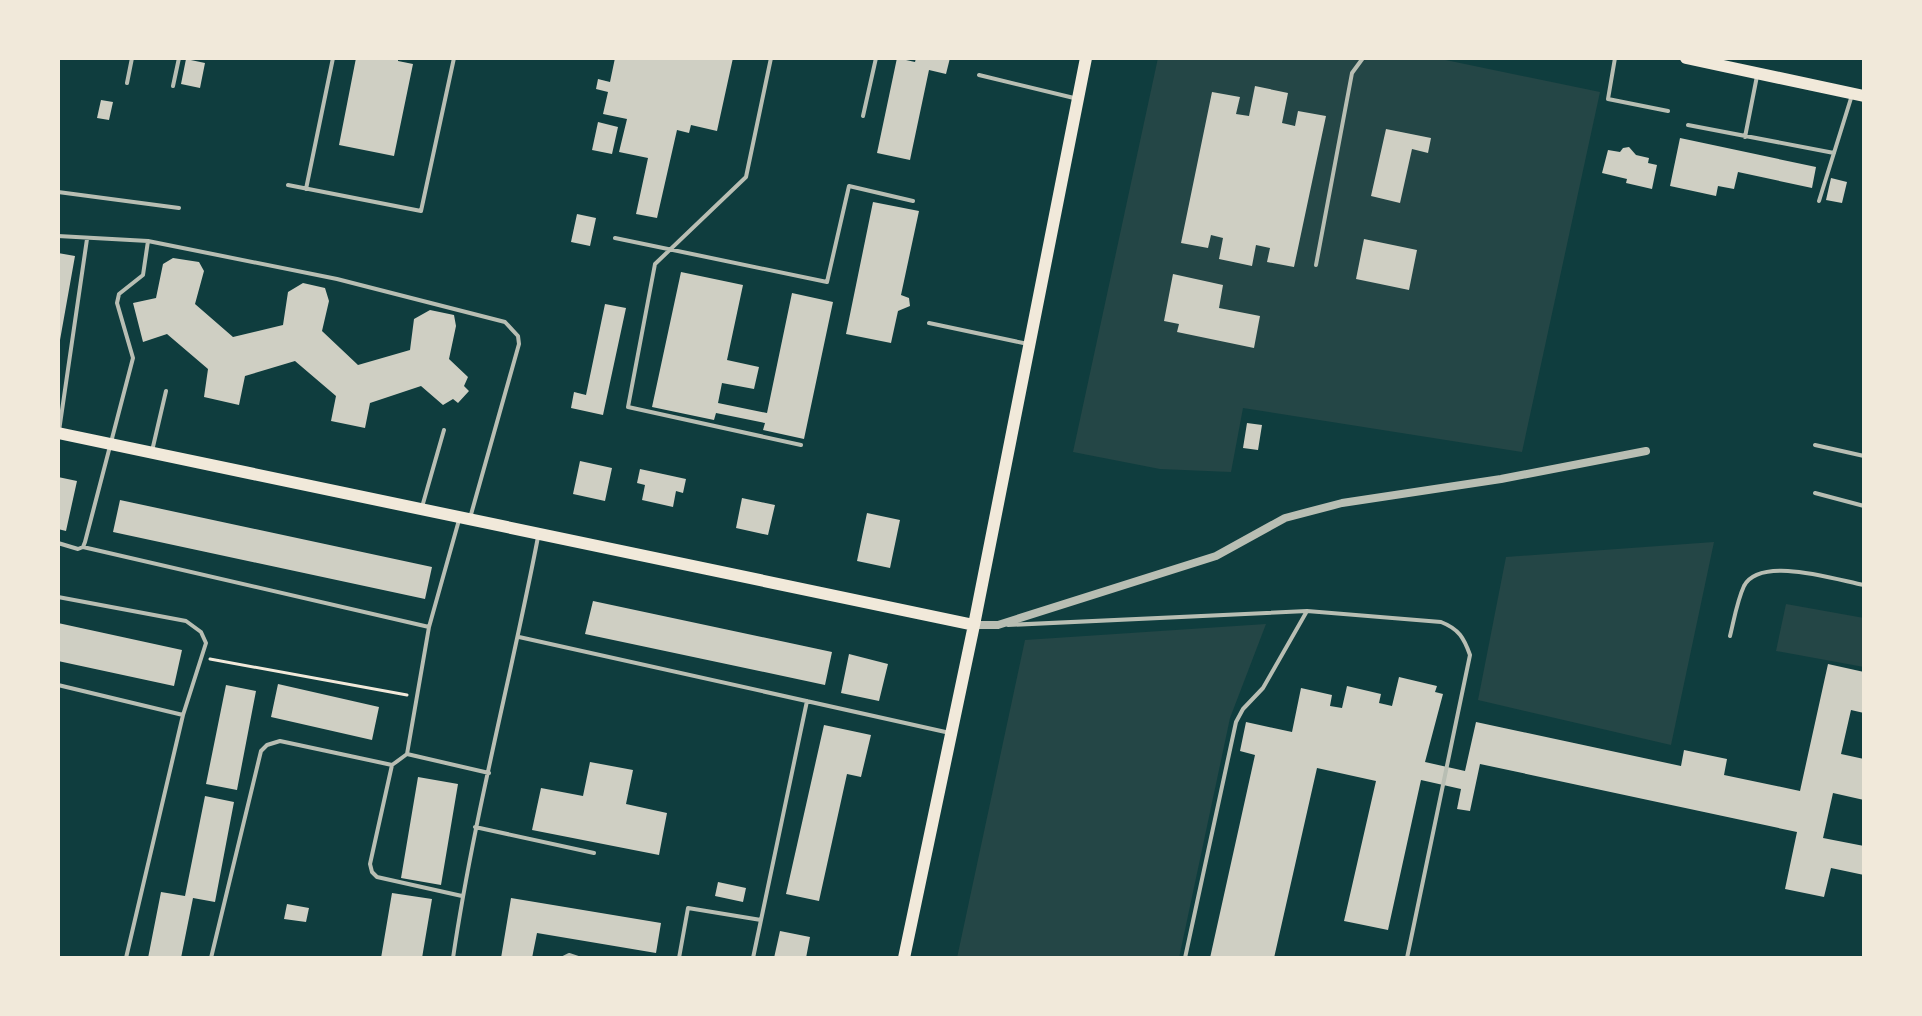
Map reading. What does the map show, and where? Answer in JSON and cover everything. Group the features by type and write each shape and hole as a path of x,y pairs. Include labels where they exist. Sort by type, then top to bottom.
{"main road":[{"path":"904,958 974,625 1086,58"},
{"path":"1686,58 1861,93"},
{"path":"58,433 974,625"}],"street":[{"path":"974,625 998,625 1216,556 1285,518 1328,507 1501,479 1646,451"}],"lane":[{"path":"127,83 132,58"},
{"path":"173,86 179,58"},
{"path":"306,189 333,58"},
{"path":"288,185 421,211 454,58"},
{"path":"771,58 746,177 655,264 628,407 801,445"},
{"path":"863,116 876,58"},
{"path":"1316,265 1352,73 1363,58"},
{"path":"1615,58 1608,99 1668,111"},
{"path":"1745,137 1758,73"},
{"path":"979,75 1076,98"},
{"path":"1819,201 1834,153 1861,93"},
{"path":"1688,125 1834,153"},
{"path":"615,238 827,282 849,186 913,201"},
{"path":"58,192 179,208"},
{"path":"58,236 148,241 337,279 505,322 512,328 519,344 429,627 407,754 392,765 370,864 377,877 462,896"},
{"path":"58,433 87,239"},
{"path":"83,547 133,358 117,303 119,294 143,275 148,241"},
{"path":"929,323 1030,344"},
{"path":"151,453 166,391"},
{"path":"421,509 444,430"},
{"path":"1815,445 1864,456"},
{"path":"1815,493 1864,506"},
{"path":"453,958 475,827 519,637 539,534"},
{"path":"58,543 429,627"},
{"path":"1730,636 1745,584 1763,571 1792,571 1864,585"},
{"path":"58,597 186,621 201,632 206,643 183,715 126,958"},
{"path":"998,625 1307,611 1441,622 1452,626 1463,636 1470,655 1407,958"},
{"path":"1185,958 1236,722 1243,709 1263,688 1307,611"},
{"path":"519,637 952,733"},
{"path":"58,685 183,715"},
{"path":"753,958 807,701"},
{"path":"211,958 261,751 267,745 280,741 392,765"},
{"path":"407,754 489,773"},
{"path":"475,827 594,853"},
{"path":"679,958 688,908 761,920"},
{"path":"563,958 569,955 578,958"}],"path":[{"path":"203,658 417,697"}],"shaded area":[{"path":"1158,58 1436,58 1600,92 1522,452 1243,408 1231,472 1160,469 1073,452"},
{"path":"1714,542 1671,745 1478,700 1506,557"},
{"path":"1786,604 1864,618 1864,667 1776,651"},
{"path":"1266,624 1230,718 1179,958 957,958 1025,640"}],"building":[{"path":"356,58 398,58 398,61 413,64 394,156 339,145"},
{"path":"615,58 733,58 717,131 691,125 689,133 677,130 657,218 636,214 648,158 619,152 627,119 603,114 608,92 596,89 598,79 610,82"},
{"path":"897,58 915,62 916,58 950,58 946,74 929,70 910,160 877,153"},
{"path":"186,59 205,63 200,88 181,84"},
{"path":"1255,86 1288,93 1282,123 1295,126 1298,111 1326,116 1294,267 1267,262 1270,248 1256,245 1252,266 1219,259 1223,238 1211,235 1208,248 1181,243 1212,92 1240,97 1236,114 1249,116"},
{"path":"101,100 113,102 109,120 97,118"},
{"path":"598,122 618,127 612,154 592,150"},
{"path":"1386,129 1431,138 1428,153 1412,149 1400,203 1371,196"},
{"path":"1680,138 1816,167 1812,188 1738,172 1734,189 1718,186 1716,196 1670,186"},
{"path":"1629,147 1636,155 1649,158 1648,163 1657,165 1652,189 1602,173 1608,150 1620,152"},
{"path":"1831,178 1847,182 1842,203 1826,200"},
{"path":"873,202 919,211 901,295 909,298 910,306 898,311 891,343 846,334"},
{"path":"577,214 596,218 590,246 571,242"},
{"path":"1364,239 1417,250 1409,290 1356,279"},
{"path":"58,253 75,256 60,340 58,340"},
{"path":"173,258 199,262 204,271 195,304 233,337 283,325 288,292 303,283 325,288 329,301 322,331 358,365 410,350 414,319 430,310 454,315 456,326 449,359 468,377 464,386 469,391 458,403 453,399 443,405 421,386 370,403 365,428 331,421 336,396 295,361 245,376 239,405 204,397 208,369 167,334 143,342 133,303 156,298 163,264"},
{"path":"681,272 743,285 727,360 759,367 754,389 722,383 718,403 767,413 792,293 833,302 804,439 763,430 765,423 716,413 714,420 652,407"},
{"path":"1173,274 1223,285 1219,308 1260,316 1254,348 1177,332 1179,324 1164,321"},
{"path":"605,304 626,308 603,415 571,408 574,392 586,395"},
{"path":"1247,423 1262,425 1258,450 1243,448"},
{"path":"580,461 612,468 605,501 573,494"},
{"path":"640,469 686,479 683,493 676,491 673,507 642,500 645,485 637,483"},
{"path":"58,477 77,481 66,531 58,529"},
{"path":"742,498 775,505 768,535 736,528"},
{"path":"120,500 432,567 425,599 113,532"},
{"path":"867,513 900,520 890,568 857,561"},
{"path":"593,601 832,652 825,685 585,634"},
{"path":"58,623 182,650 174,686 58,661"},
{"path":"849,654 888,664 879,701 841,693"},
{"path":"1828,664 1864,672 1864,713 1851,710 1841,754 1864,759 1864,800 1833,793 1823,838 1864,846 1864,875 1831,868 1824,897 1785,889 1797,832 1480,764 1470,811 1457,809 1461,789 1421,780 1388,930 1344,921 1376,781 1317,768 1274,958 1210,958 1255,755 1240,751 1246,722 1292,732 1301,688 1332,695 1330,706 1342,708 1347,686 1381,694 1379,703 1392,706 1399,677 1437,686 1435,692 1443,694 1425,762 1465,771 1476,722 1681,766 1684,750 1727,759 1724,775 1800,791"},
{"path":"278,684 379,707 372,740 271,717"},
{"path":"226,685 256,691 237,790 206,784"},
{"path":"824,725 871,735 861,777 847,774 819,901 786,894"},
{"path":"590,762 633,770 626,804 667,813 659,855 532,830 541,788 583,796"},
{"path":"418,777 458,784 441,885 401,878"},
{"path":"205,796 234,802 215,902 193,898 181,958 148,958 161,892 185,896"},
{"path":"718,882 746,888 743,902 715,896"},
{"path":"392,893 432,899 422,958 381,958"},
{"path":"511,898 661,923 656,953 537,933 532,958 501,958"},
{"path":"287,904 309,908 306,922 284,919"},
{"path":"780,931 810,937 806,958 774,958"}]}
